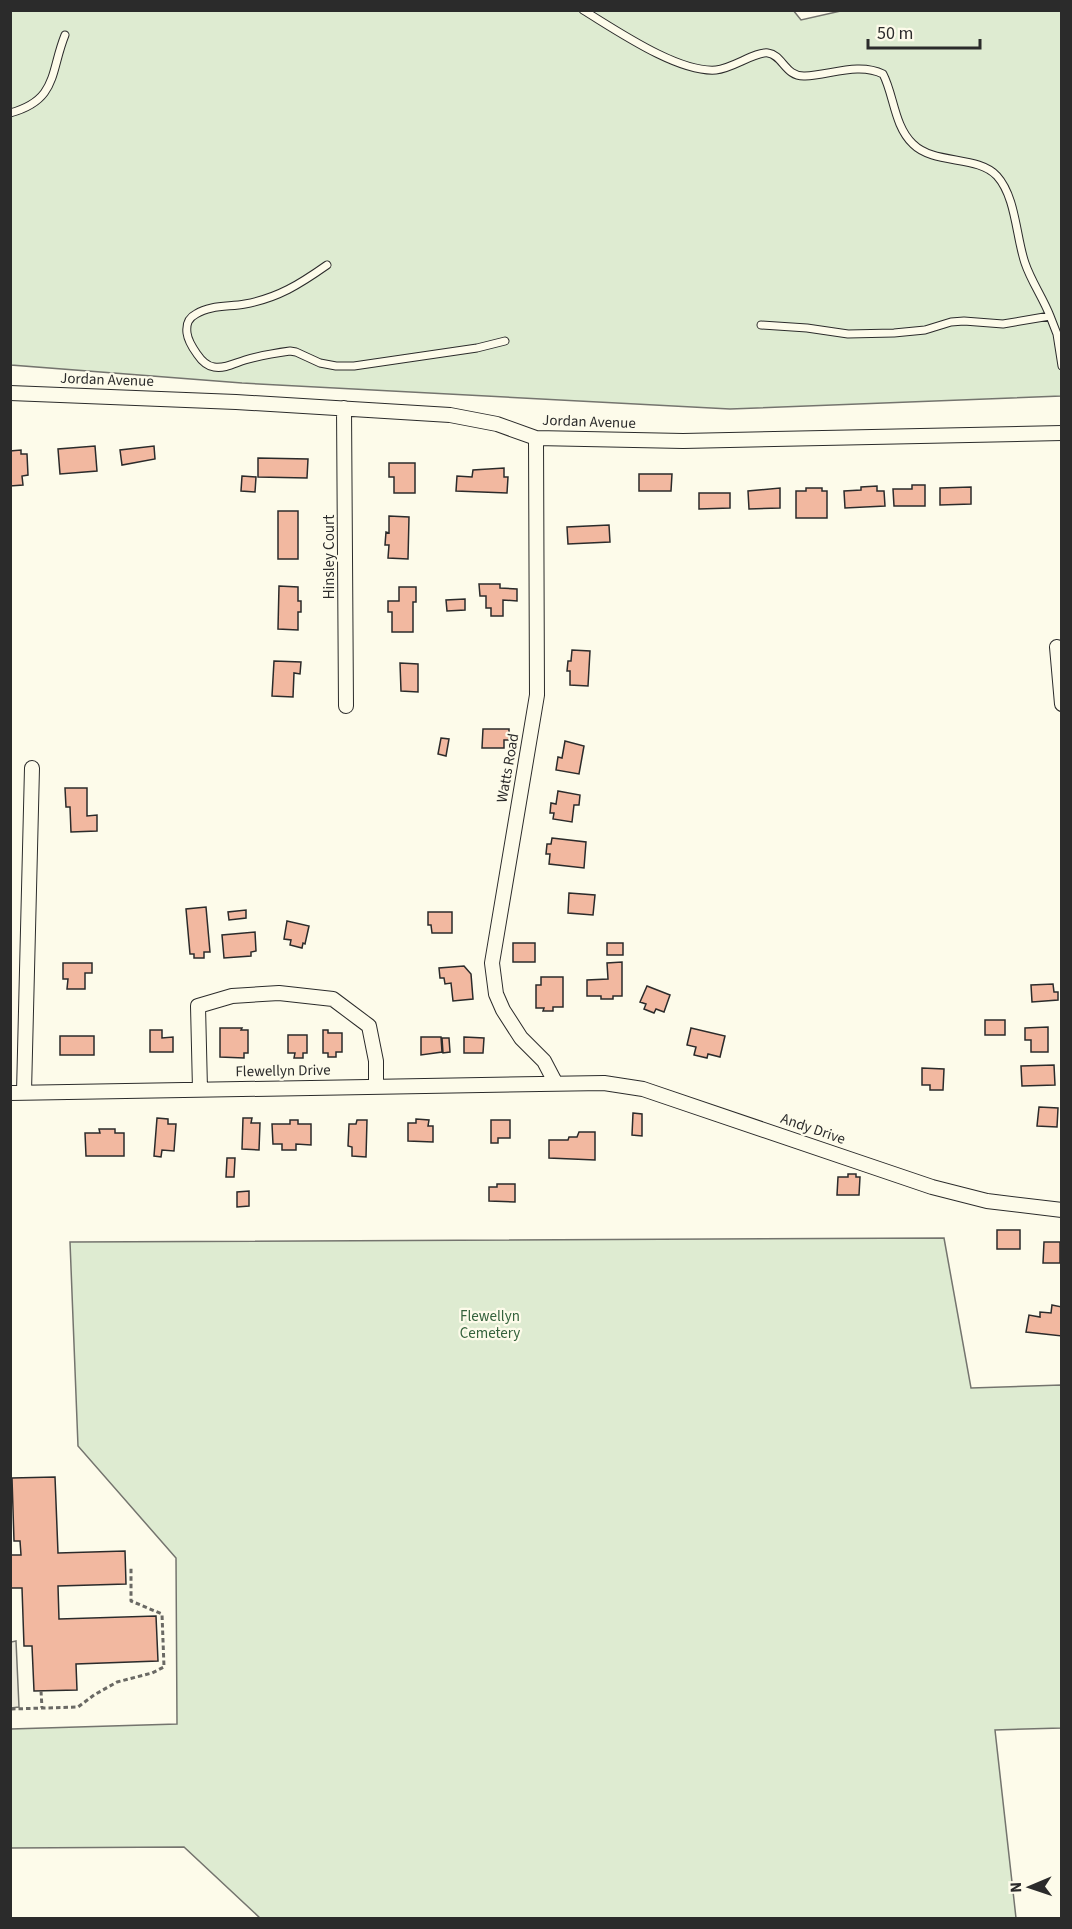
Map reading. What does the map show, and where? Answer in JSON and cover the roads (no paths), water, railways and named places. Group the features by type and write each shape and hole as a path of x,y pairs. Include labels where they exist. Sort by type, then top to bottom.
{"street":[{"name":"Jordan Avenue","path":"10,393 450,415 497,424 536,438 683,441 1062,433"},
{"name":"Hinsley Court","path":"344,408 346,706"},
{"name":"Watts Road","path":"536,438 537,695 492,963 496,994 503,1010 521,1038 544,1061 555,1083"},
{"path":"1058,647 1062,704"},
{"path":"17,1092 32,768"},
{"path":"200,1089 198,1006 232,996 279,993 333,999 369,1026 376,1061 376,1086"},
{"name":"Flewellyn Drive","path":"17,1092 555,1083"},
{"name":"Andy Drive","path":"555,1083 604,1083 643,1089 932,1187 987,1200 1062,1210"}],"lane":[{"path":"583,10 657,53 703,70 727,68 763,53 773,54 789,71 799,76 852,70 875,71 883,74 899,120 913,144 942,157 981,166 991,171 1000,180 1011,206 1021,250 1030,276 1057,334 1062,366"},
{"path":"10,113 30,105 44,94 51,81 64,35"},
{"path":"327,265 295,287 276,295 245,304 205,310 193,316 186,328 189,341 205,363 215,368 290,351 324,364 354,366 477,348 505,341"},
{"path":"761,325 801,327 848,334 900,333 925,330 951,322 1004,324 1050,316"}],"park label":[{"name":"Flewellyn Cemetery","path":"490,1324"}]}
